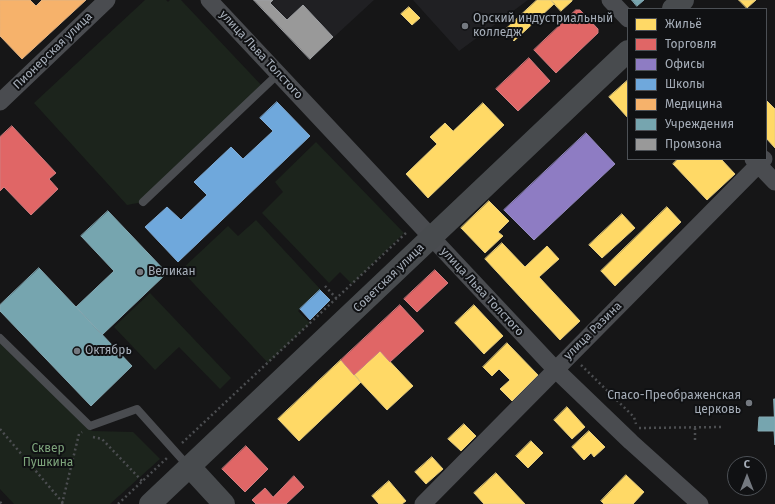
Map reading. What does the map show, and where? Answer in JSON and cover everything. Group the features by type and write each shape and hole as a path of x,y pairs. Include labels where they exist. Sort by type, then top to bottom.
{"street":[{"name":"Пионерская улица","path":"0,102 106,0"},
{"name":"улица Льва Толстого","path":"209,0 555,369 692,502"},
{"path":"610,0 627,19"},
{"path":"674,8 683,0"},
{"name":"Советская улица","path":"150,504 190,467 425,230 627,52"},
{"path":"760,160 775,182"},
{"name":"улица Разина","path":"423,504 555,369 571,355 760,160"},
{"path":"190,467 224,504"}],"lane":[{"path":"143,202 278,74"},
{"path":"0,338 90,426 137,409 190,467"}],"path":[{"path":"118,504 174,451 425,230"},
{"path":"571,355 634,417 637,428 722,427"},
{"path":"63,503 79,434 90,426"},
{"path":"695,428 695,440"},
{"path":"0,429 63,503"},
{"path":"79,434 102,439 140,478"}],"shaded area":[{"path":"254,0 374,0 310,59"},
{"name":"Орский индустриальный колледж","path":"413,0 528,0 459,51"}],"green space":[{"path":"145,0 166,0 168,2 170,0 181,0 264,88 143,202 127,205 34,103"},
{"path":"316,142 404,233 352,284 340,272 329,283 262,213 283,192 275,182"},
{"path":"256,220 321,290 298,311 310,323 268,363 181,270 228,226 238,236"},
{"path":"150,293 231,378 220,389 179,347 155,370 114,327"},
{"name":"Сквер Пушкина","path":"0,343 92,431 133,432 160,459 110,504 14,504 0,489"}],"building: Жильё":[{"path":"537,0 551,0 554,4 514,41 504,31"},
{"path":"551,0 572,0 572,1 561,11"},
{"path":"739,0 756,0 747,8"},
{"path":"409,7 420,18 412,25 401,14"},
{"path":"627,81 627,117 609,97"},
{"path":"767,101 775,109 775,148 767,139"},
{"path":"483,103 504,125 428,198 406,174 437,144 430,137 445,123 453,131"},
{"path":"677,160 722,160 735,174 707,200 673,164"},
{"path":"489,201 509,221 498,232 503,236 485,253 461,228"},
{"path":"667,207 681,222 615,286 601,271"},
{"path":"622,214 635,228 602,258 589,245"},
{"path":"502,243 525,267 547,246 559,259 539,277 580,321 560,340 485,259"},
{"path":"474,305 503,336 484,354 455,323"},
{"path":"507,343 538,375 512,401 500,389 510,380 499,369 492,376 483,367"},
{"path":"380,351 413,386 387,410 354,375"},
{"path":"341,360 361,382 299,441 278,419"},
{"path":"567,407 585,427 572,439 554,420"},
{"path":"464,424 476,436 461,451 448,439"},
{"path":"589,431 605,447 594,457 591,453 584,460 572,447"},
{"path":"531,441 543,453 528,468 516,456"},
{"path":"432,457 443,469 426,484 415,472"},
{"path":"496,473 525,504 484,504 474,493"},
{"path":"626,475 644,492 633,504 604,504 601,501"},
{"path":"389,481 406,501 402,504 379,504 372,496"}],"building: Торговля":[{"path":"576,10 580,10 598,29 598,33 556,73 534,50"},
{"path":"529,58 550,81 518,111 496,89"},
{"path":"12,126 56,173 49,179 58,189 31,215 4,187 0,191 0,137"},
{"path":"435,270 448,283 417,312 404,299"},
{"path":"400,305 424,331 390,362 380,351 354,375 341,360"},
{"path":"246,446 268,469 245,492 222,469"},
{"path":"294,476 304,487 286,504 256,504 252,500 265,488 273,497"}],"building: Офисы":[{"path":"586,133 615,164 534,240 504,210"}],"building: Школы":[{"path":"277,102 310,136 178,262 145,227 167,207 181,220 207,195 194,182 231,147 243,159 273,131 260,118"},
{"path":"320,290 330,300 310,320 300,309"}],"building: Медицина":[{"path":"0,0 30,0 36,6 42,0 86,0 22,59 0,36"}],"building: Учреждения":[{"path":"632,0 644,0 637,6"},
{"name":"Великан","path":"108,211 167,273 102,335 76,307 114,271 81,236"},
{"name":"Октябрь","path":"39,268 132,366 91,406 0,311 0,305"},
{"path":"774,399 775,445 774,431 758,431 759,417 774,417"}],"building: Промзона":[{"path":"254,0 273,0 270,3 287,20 303,5 333,37 310,59"}],"place":[{"name":"Орский индустриальный колледж","path":"465,26"},
{"name":"Великан","path":"140,272"},
{"name":"Октябрь","path":"77,351"},
{"name":"Спасо-Преображенская церковь","path":"749,403"}]}
